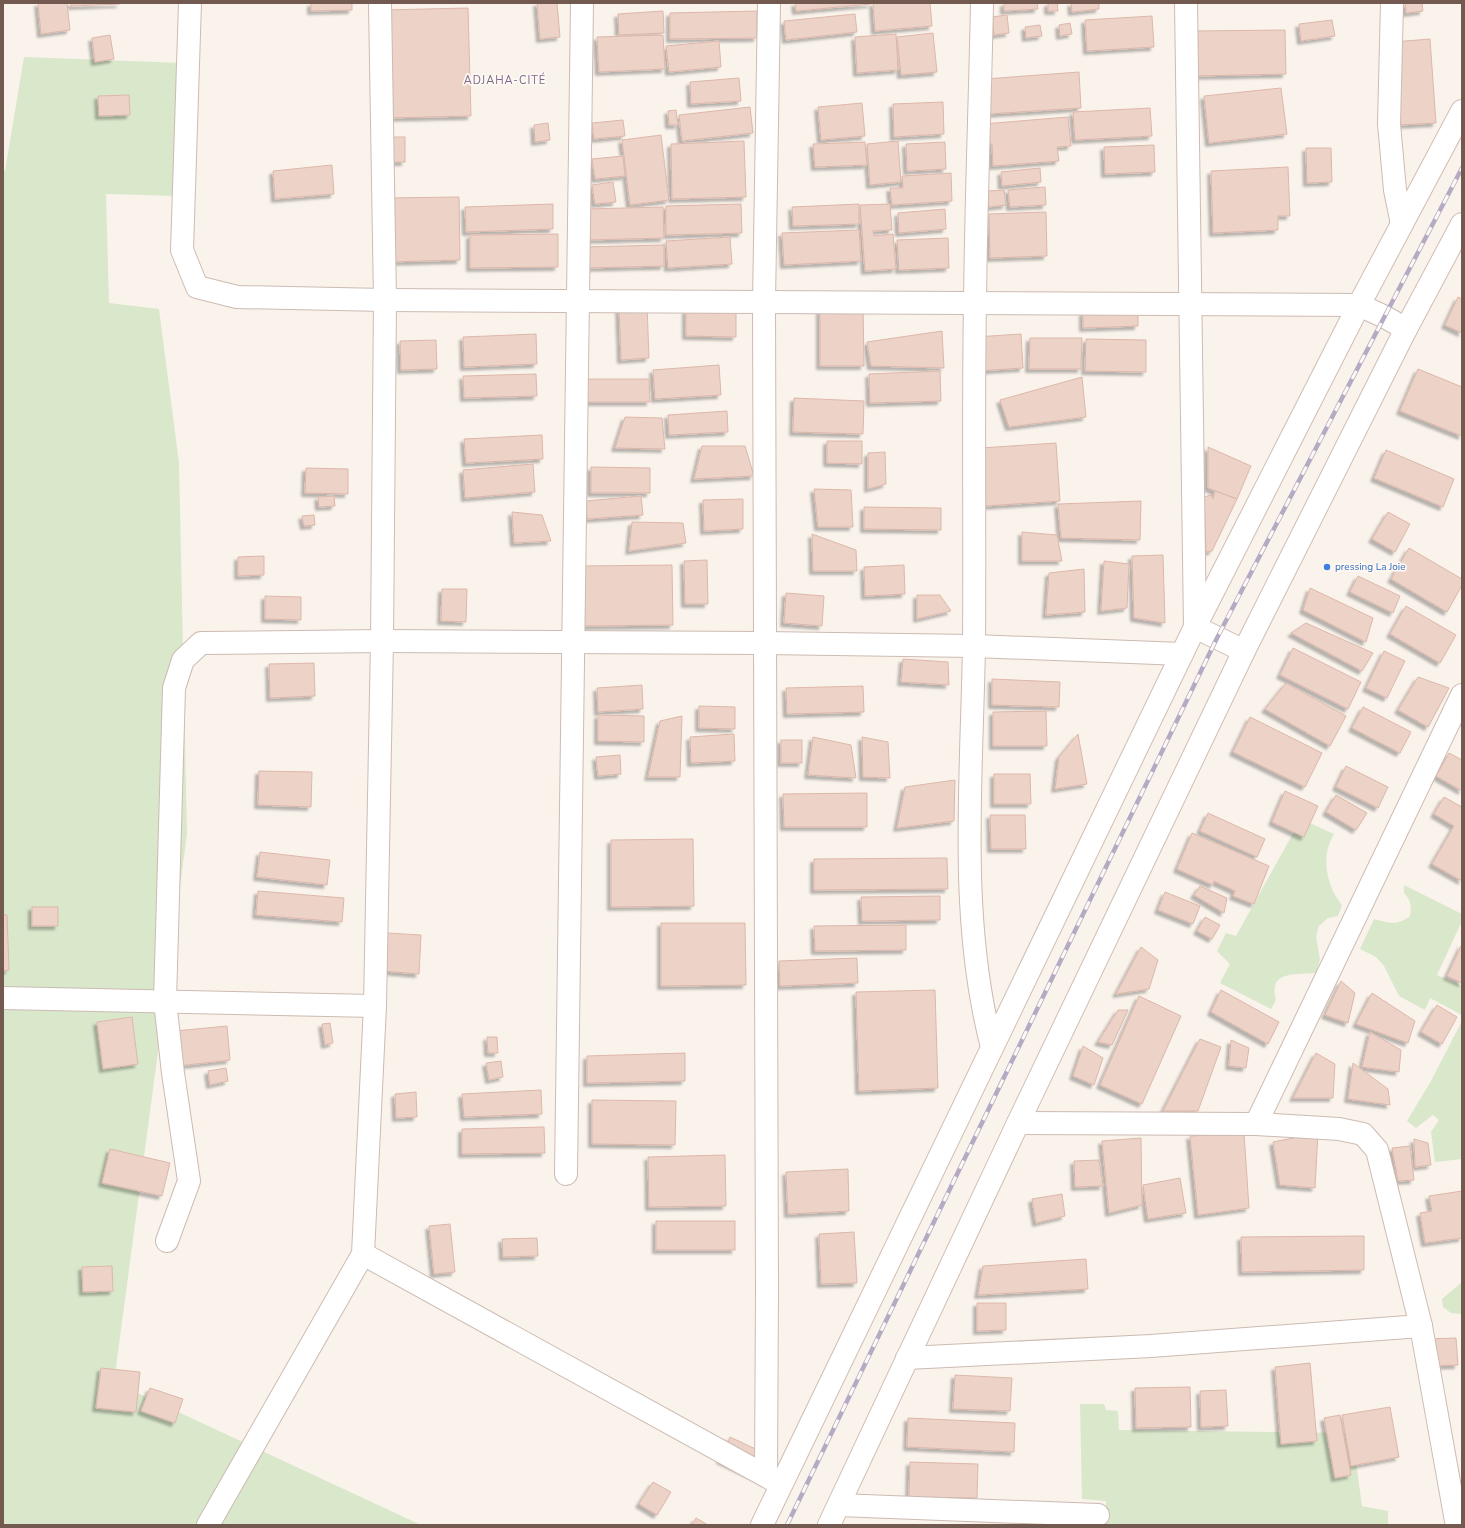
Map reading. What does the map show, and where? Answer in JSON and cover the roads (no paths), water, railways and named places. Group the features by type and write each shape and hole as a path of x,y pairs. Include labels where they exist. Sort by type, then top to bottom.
{"street":[{"path":"190,3 182,250 198,287 237,297 385,300 1359,305 1406,329"},
{"path":"208,1525 363,1254 375,1006 382,641 385,300 380,3"},
{"path":"566,1174 582,3"},
{"path":"770,3 764,302 764,643 767,1283 773,1480"},
{"path":"982,3 975,303 974,646 970,824 973,935 984,1016 992,1047"},
{"path":"1186,3 1195,627"},
{"path":"1392,3 1389,124 1395,190 1402,224"},
{"path":"762,1525 773,1480 992,1047 1195,627 1359,305 1462,111"},
{"path":"829,1525 1018,1123 1244,651 1406,329 1462,224"},
{"path":"1195,627 1244,651"},
{"path":"167,1241 189,1181 173,1073 165,1002 174,688 183,660 201,643 382,641 764,643 974,646 1182,654"},
{"path":"1256,1124 1462,695"},
{"path":"3,998 375,1006"},
{"path":"1018,1123 1256,1124 1339,1129 1363,1134 1377,1150 1421,1326 1456,1521"},
{"path":"363,1254 773,1480"},
{"path":"907,1358 1151,1346 1421,1326"},
{"path":"839,1505 1098,1515"}],"railway":[{"path":"787,1525 1217,638 1462,168"}],"place":[{"name":"pressing La Joie","path":"1327,567"}],"district":[{"name":"ADJAHA-CITÉ","path":"505,80"}]}
